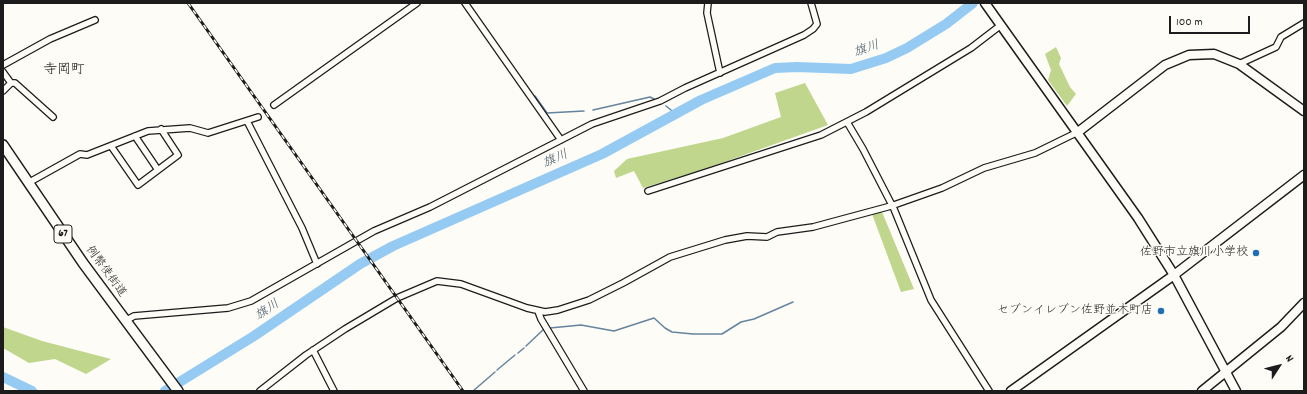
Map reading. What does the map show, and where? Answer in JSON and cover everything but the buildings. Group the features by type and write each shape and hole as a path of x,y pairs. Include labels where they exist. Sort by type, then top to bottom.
{"main road":[{"name":"例幣使街道","path":"3,145 83,263 178,391"}],"street":[{"path":"274,105 417,3"},
{"path":"464,3 562,140"},
{"path":"708,3 707,13 720,73"},
{"path":"126,320 134,316 238,306 251,301 374,231 430,207 592,124 660,101 804,35 814,29 817,24 817,18 811,3"},
{"path":"985,3 1138,218 1174,275 1236,391"},
{"path":"3,65 50,39 94,20"},
{"path":"1240,64 1276,47 1281,37 1304,23"},
{"path":"648,191 821,135 847,122 971,48 1000,25"},
{"path":"260,391 313,350 397,298 437,281 443,280 461,284 522,307 538,311 552,311 577,304 624,283 670,257 725,240 747,236 767,237 777,232 813,227 892,206 942,188 984,168 1041,151 1078,132 1177,58 1189,55 1214,54 1240,64 1304,111"},
{"path":"3,72 11,83 17,84 53,117"},
{"path":"3,91 11,83"},
{"path":"28,183 80,154 87,155 148,131 190,128 208,133 258,117"},
{"path":"247,121 302,228 317,264"},
{"path":"847,122 863,149 892,206 931,300 989,391"},
{"path":"111,146 138,185 178,155 161,129"},
{"path":"135,136 158,170"},
{"path":"1011,391 1174,275 1304,175"},
{"path":"1202,391 1281,327 1304,302"},
{"path":"538,311 541,319 584,391"},
{"path":"313,350 334,391"}],"green space":[{"path":"1056,47 1061,58 1059,64 1070,87 1076,94 1067,106 1048,80 1051,70 1045,54"},
{"path":"805,83 828,125 702,170 643,188 634,171 616,178 614,171 627,159 723,138 781,117 775,93"},
{"path":"882,212 914,289 901,292 872,214"},
{"path":"3,327 42,341 111,359 86,374 55,359 29,363 3,348"}],"waterway":[{"name":"旗川","path":"165,391 254,336 360,264 393,246 602,154 701,100 775,68 797,67 851,69 886,58 907,48 946,24 973,3"},
{"path":"535,96 547,113 584,111"},
{"path":"593,110 650,97 654,99"},
{"path":"666,106 676,114"},
{"path":"550,328 581,325 614,331 654,318 672,332 722,334 741,322 754,319 793,302"},
{"path":"526,346 544,329"},
{"path":"518,353 524,348"},
{"path":"497,370 515,355"},
{"path":"473,391 495,372"},
{"name":"旗川","path":"3,377 32,391"}],"railway":[{"path":"188,3 463,391"}],"place":[{"name":"佐野市立旗川小学校","path":"1256,253"},
{"name":"セブンイレブン佐野並木町店","path":"1161,311"}],"district":[{"name":"寺岡町","path":"64,71"}]}
